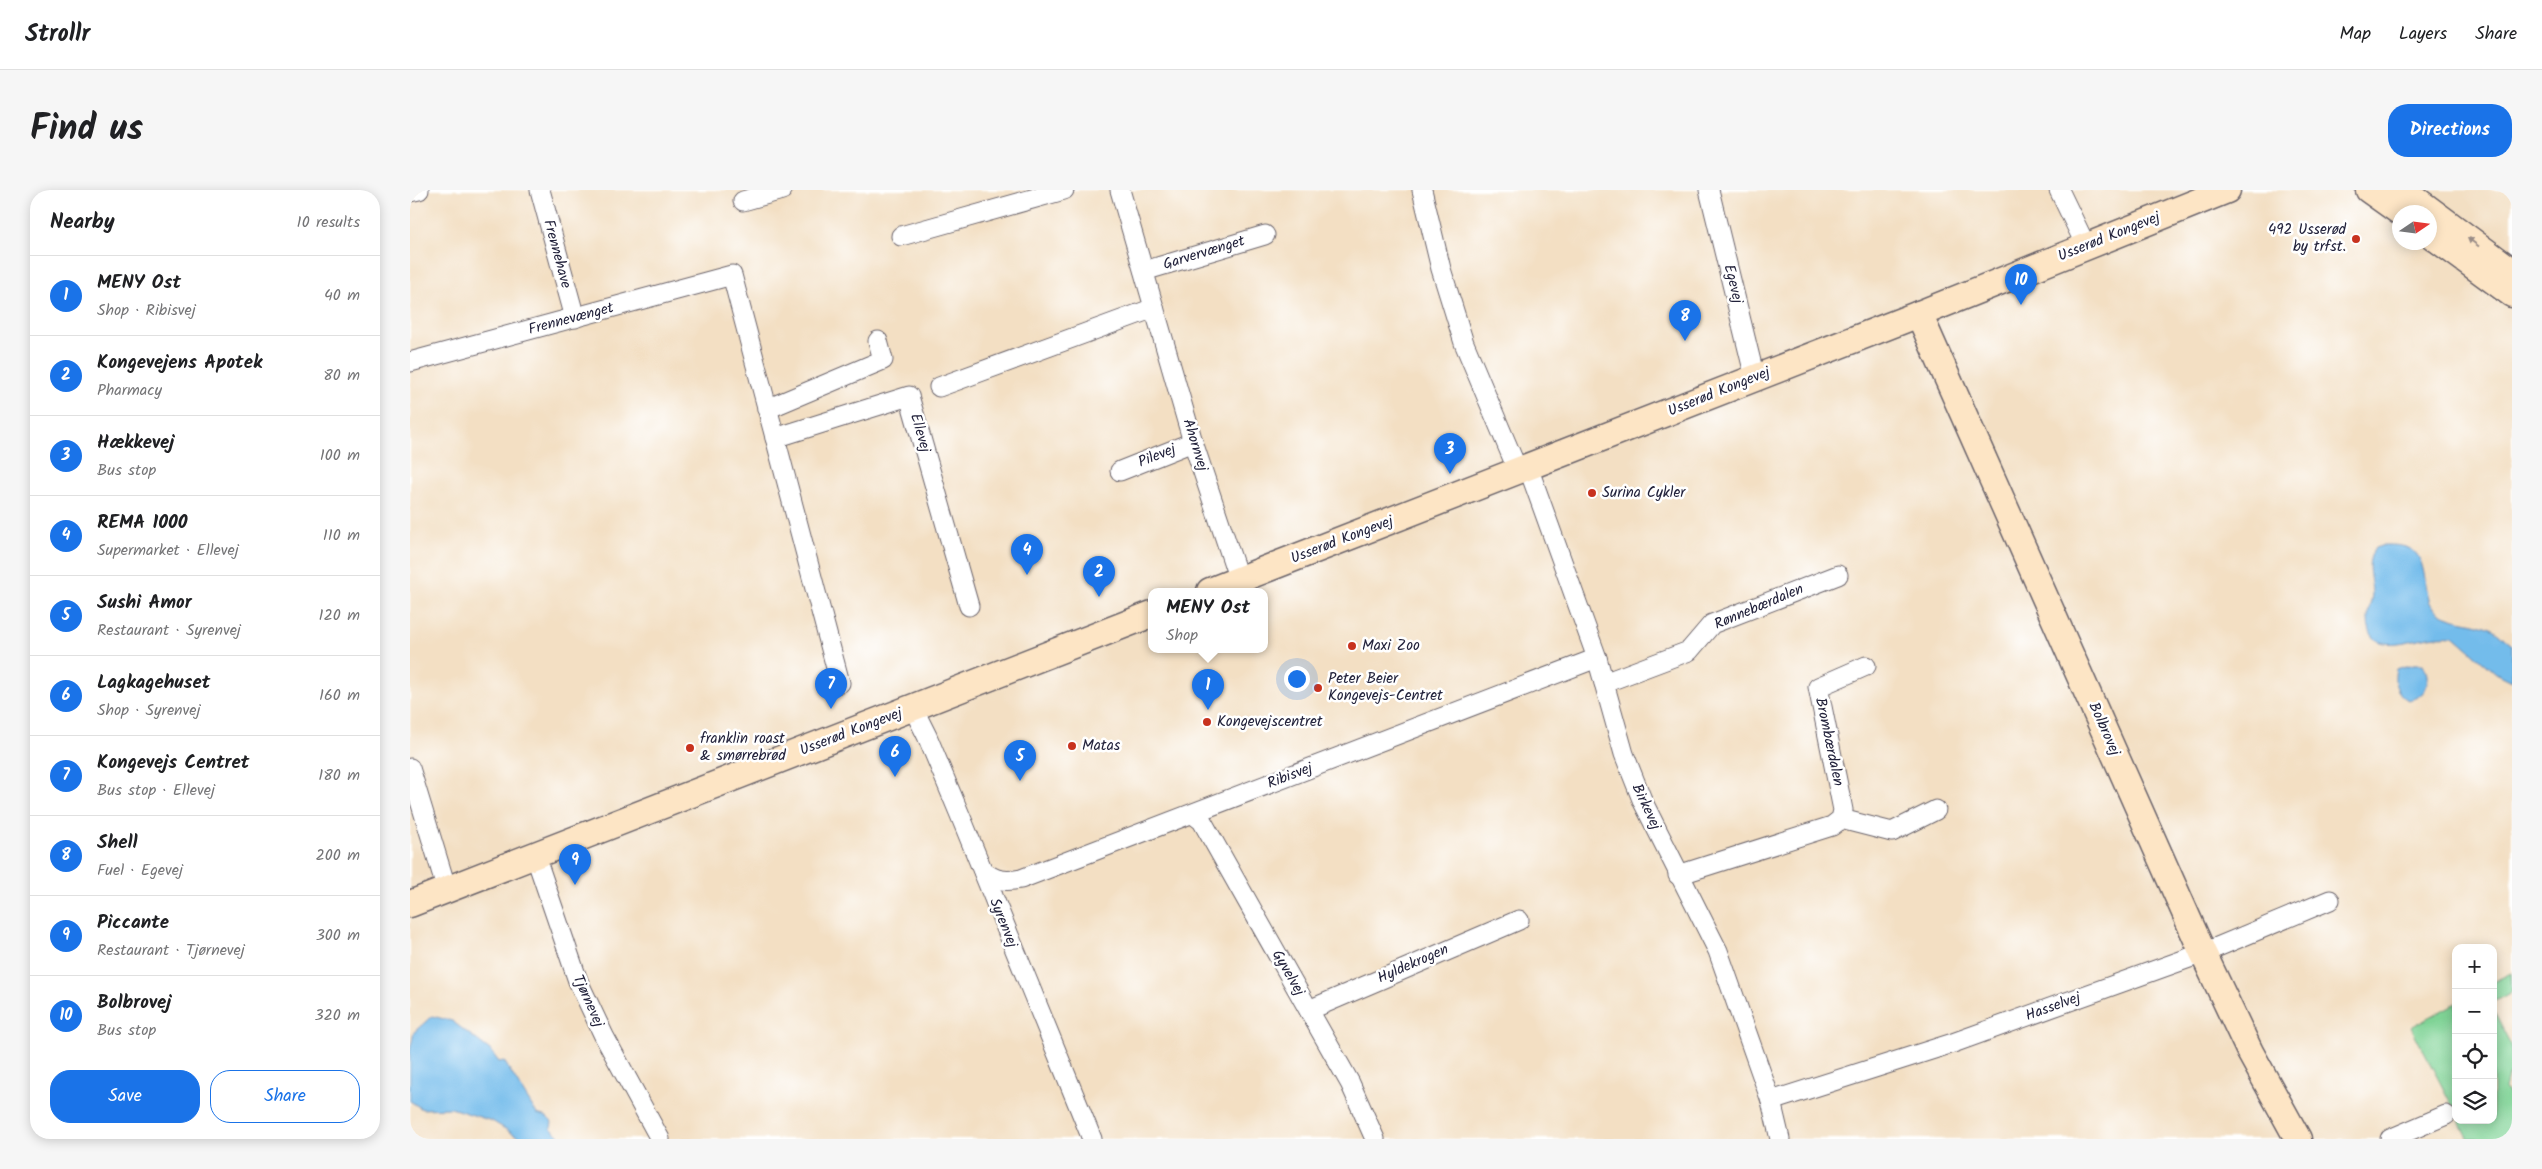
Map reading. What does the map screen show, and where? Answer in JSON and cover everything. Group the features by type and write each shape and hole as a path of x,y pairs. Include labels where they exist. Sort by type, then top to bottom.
{"main road":[{"name":"Usserød Kongevej","path":"1218,588 1919,314 2227,190"},
{"path":"2369,190 2392,206"},
{"path":"2403,190 2512,271"},
{"path":"2437,239 2512,294"},
{"name":"Bolbrovej","path":"1919,314 2204,953 2250,1052 2298,1139"},
{"name":"Usserød Kongevej","path":"410,904 1148,616"}],"street":[{"path":"410,192 419,190"},
{"name":"Frennehave","path":"540,190 575,318"},
{"path":"743,201 782,190"},
{"path":"901,236 1064,190"},
{"name":"Ahornvej","path":"1120,190 1193,442 1239,580"},
{"name":"Birkevej","path":"1422,190 1441,269 1464,343 1523,469 1596,658 1624,754 1637,788 1678,875 1718,951 1771,1101 1780,1139"},
{"name":"Egevej","path":"1709,190 1755,378"},
{"path":"2059,190 2086,246"},
{"name":"Garvervænget","path":"1144,271 1265,235"},
{"name":"Frennevænget","path":"410,362 732,275 767,409"},
{"path":"939,387 1154,308"},
{"path":"840,682 767,409 884,360 878,341"},
{"name":"Ellevej","path":"775,438 909,396 969,606"},
{"name":"Pilevej","path":"1120,471 1193,442"},
{"name":"Rønnebærdalen","path":"1604,683 1689,650 1712,624 1838,575"},
{"name":"Ribisvej","path":"983,871 994,880 1007,882 1021,879 1596,658"},
{"name":"Brombærdalen","path":"1841,819 1843,810 1818,687 1866,666"},
{"name":"Syrenvej","path":"913,708 927,736 1092,1139"},
{"path":"410,768 447,890"},
{"path":"1678,875 1832,826 1841,819 1892,832 1936,810"},
{"name":"Gyvelvej","path":"1193,814 1202,821 1350,1083 1375,1139"},
{"name":"Tjørnevej","path":"535,855 578,981 604,1036 660,1139"},
{"name":"Hasselvej","path":"1771,1101 1953,1043 2204,953 2330,900"},
{"name":"Hyldekrogen","path":"1309,1010 1518,920"},
{"path":"2390,1139 2446,1115"}],"green space":[{"path":"2511,973 2512,992 2497,1000 2497,989 2497,980"},
{"path":"2452,1005 2452,1105 2411,1027"},
{"path":"2497,1018 2512,1047 2512,1074 2508,1076 2505,1088 2512,1101 2512,1139 2469,1139 2461,1124 2497,1124"}],"water":[{"path":"2384,545 2405,547 2417,555 2421,561 2430,601 2439,612 2453,618 2491,628 2512,645 2512,681 2496,673 2454,636 2435,636 2397,643 2380,642 2374,637 2370,630 2368,618 2372,595 2369,566 2375,548"},
{"path":"2414,664 2423,664 2426,670 2427,682 2420,696 2408,700 2396,687 2395,674 2396,669"},
{"path":"432,1016 452,1021 490,1050 499,1062 504,1061 537,1114 547,1117 552,1122 551,1128 562,1139 522,1139 492,1121 451,1108 422,1109 410,1101 410,1051 414,1032"}],"place":[{"name":"492 Usserød by trfst.","path":"2356,239"},
{"name":"Bolbrovej","path":"2021,305"},
{"name":"Shell","path":"1685,341"},
{"name":"Hækkevej","path":"1450,474"},
{"name":"Surina Cykler","path":"1592,493"},
{"name":"REMA 1000","path":"1027,575"},
{"name":"Kongevejens Apotek","path":"1099,597"},
{"name":"Maxi Zoo","path":"1352,646"},
{"name":"Peter Beier Kongevejs-Centret","path":"1318,688"},
{"name":"Kongevejs Centret","path":"831,709"},
{"name":"MENY Ost","path":"1208,710"},
{"name":"Kongevejscentret","path":"1207,722"},
{"name":"Matas","path":"1072,746"},
{"name":"franklin roast & smørrebrød","path":"690,748"},
{"name":"Lagkagehuset","path":"895,777"},
{"name":"Sushi Amor","path":"1020,781"},
{"name":"Piccante","path":"575,885"}]}
